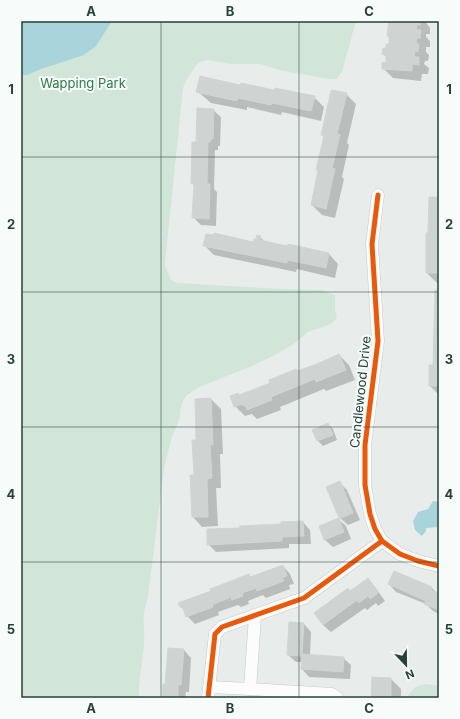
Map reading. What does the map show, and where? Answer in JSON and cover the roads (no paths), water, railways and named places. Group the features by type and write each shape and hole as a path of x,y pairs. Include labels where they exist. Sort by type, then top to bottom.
{"street":[{"name":"Candlewood Drive","path":"378,195 372,244 378,341 365,445 365,485 370,514 375,529 382,541 400,554 418,561 439,566"},
{"path":"336,698 332,694 250,689 209,692 215,634 222,627 304,598 382,541"},
{"path":"250,689 255,616"}],"water":[{"path":"21,21 112,21 96,46 84,55 27,75 21,75"},
{"path":"433,501 439,502 439,527 426,528 426,531 422,536 415,530 413,521 418,512 428,509"}],"park label":[{"name":"Wapping Park","path":"83,83"}]}
